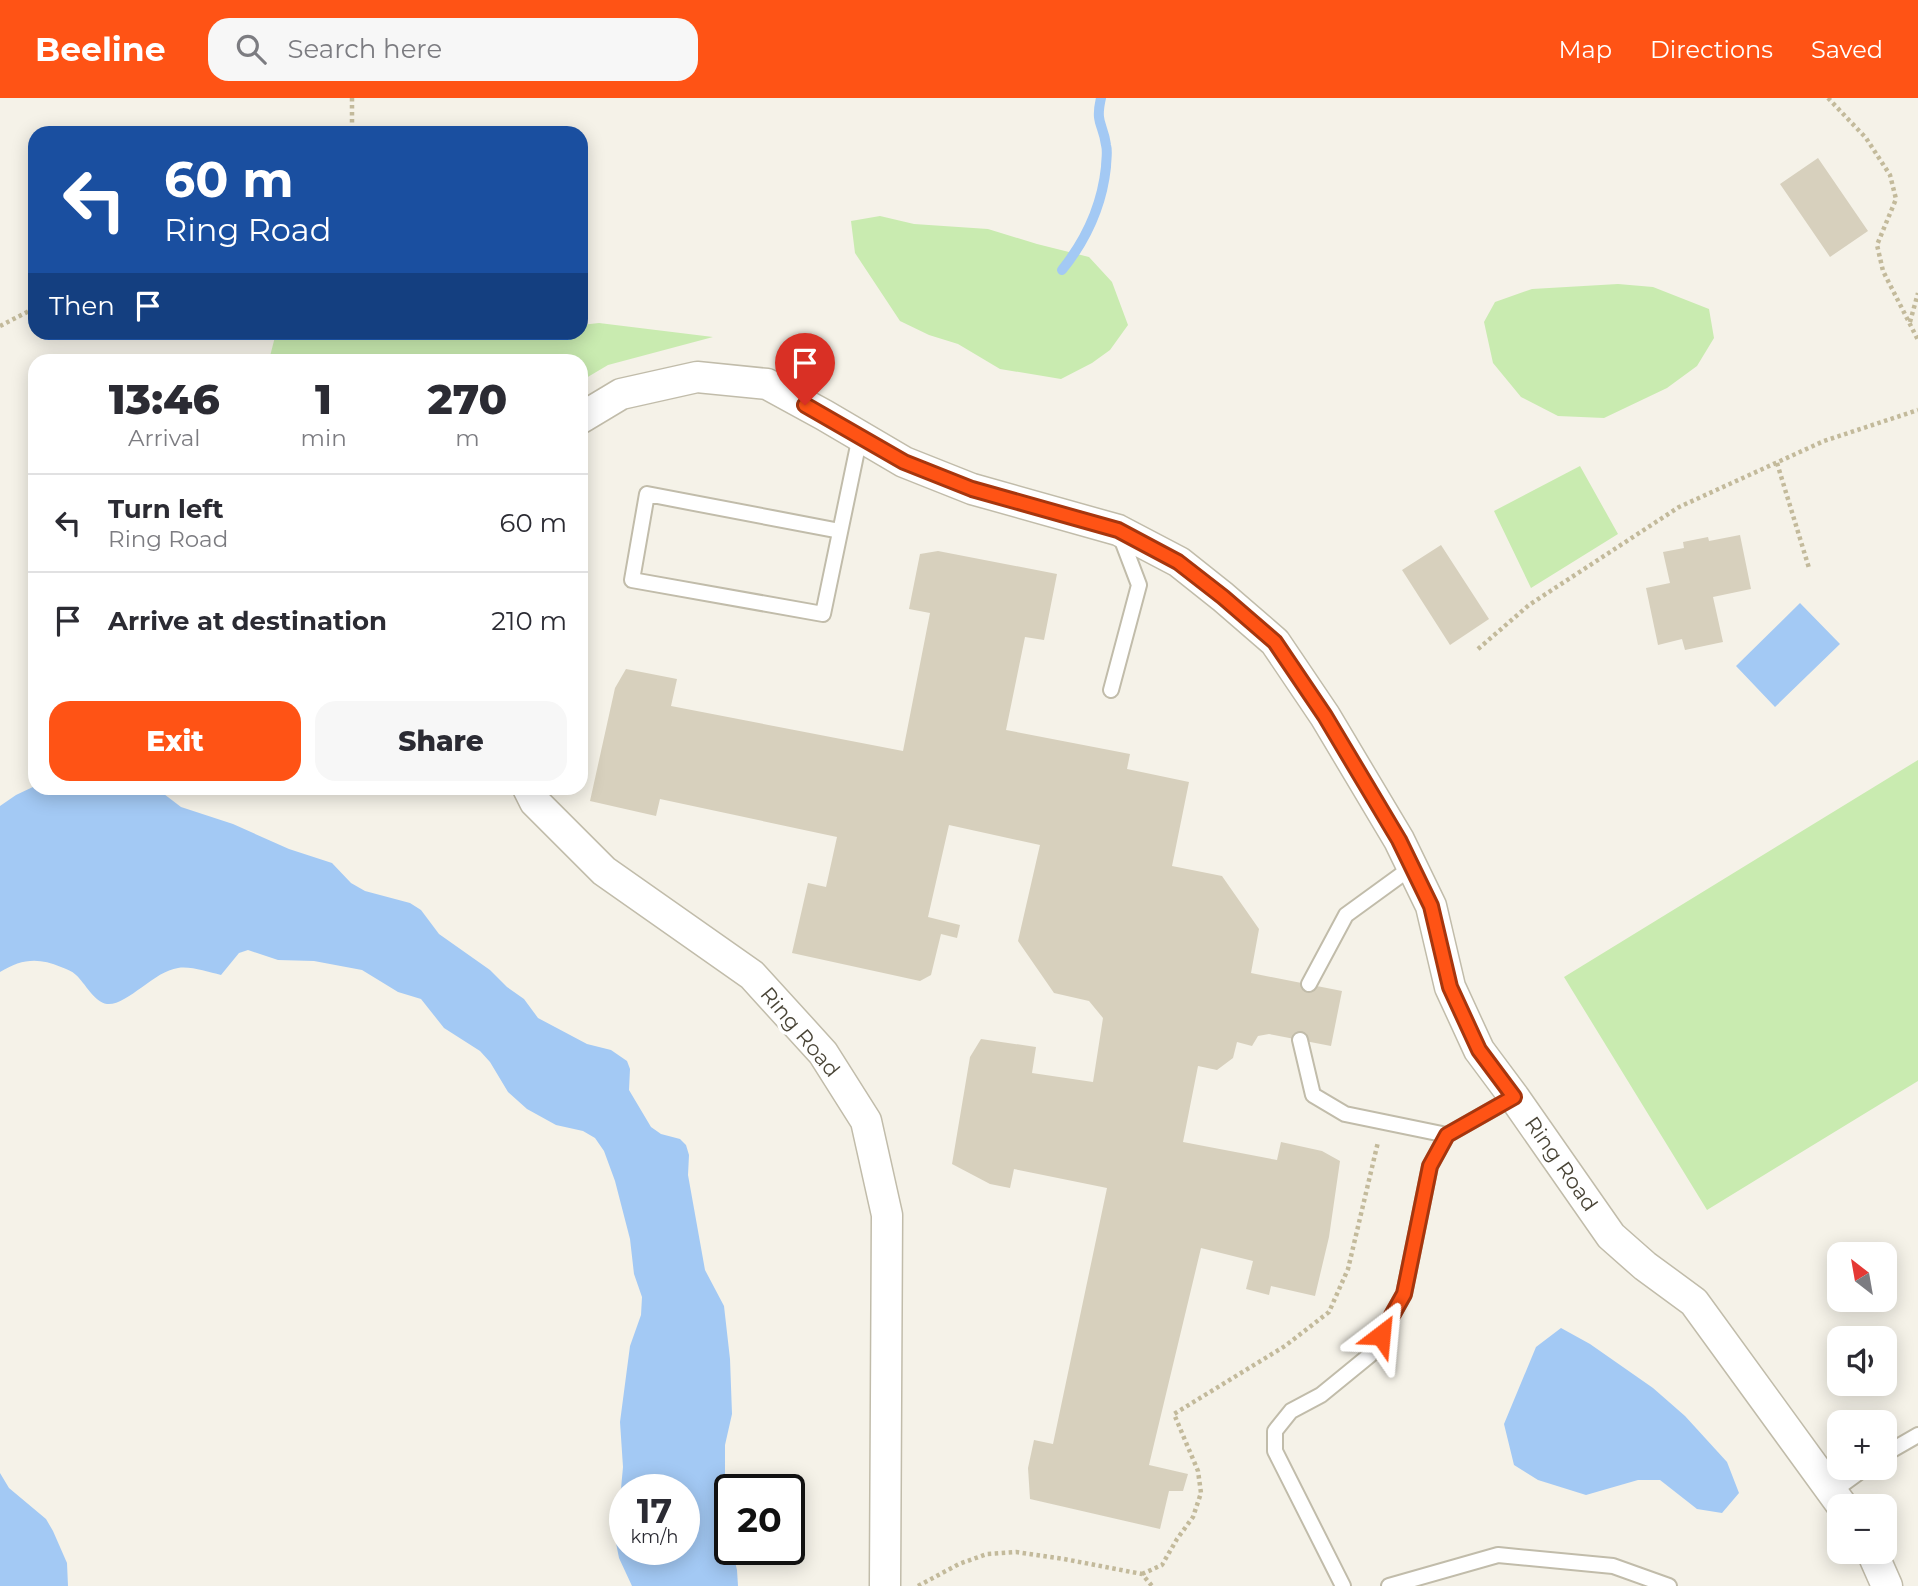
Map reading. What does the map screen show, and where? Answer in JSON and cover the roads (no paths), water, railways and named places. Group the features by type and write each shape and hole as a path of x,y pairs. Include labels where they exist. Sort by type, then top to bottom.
{"street":[{"name":"Ring Road","path":"588,414 621,394 697,377 767,384 904,462 972,489 1118,530 1178,562 1275,642 1325,716 1399,840 1431,906 1450,987 1479,1050 1611,1236 1694,1302 1833,1494"},
{"name":"Ring Road","path":"532,795 535,802 604,871 752,975 823,1053 866,1121 887,1215 886,1586"},
{"path":"1877,1564 1887,1586"}],"lane":[{"path":"840,531 647,494 632,580 823,614 860,436"},
{"path":"1111,690 1139,585 1118,530"},
{"path":"1309,984 1346,915 1412,867"},
{"path":"1300,1040 1313,1095 1345,1114 1447,1135"},
{"path":"1343,1586 1275,1451 1275,1431 1291,1411 1321,1395 1370,1355 1404,1294 1430,1166 1447,1135 1514,1097"},
{"path":"1897,1447 1918,1435"},
{"path":"1842,1494 1854,1480"},
{"path":"1388,1586 1498,1555 1613,1566 1670,1586"}],"water":[{"path":"1800,603 1840,644 1775,707 1736,666"},
{"path":"28,789 28,795 165,795 181,807 233,824 289,849 332,863 351,883 365,891 410,903 421,910 439,934 490,970 524,999 538,1018 587,1044 611,1050 627,1061 630,1069 629,1090 651,1127 661,1134 680,1139 686,1145 689,1155 688,1175 705,1270 724,1306 732,1414 725,1445 725,1474 714,1474 714,1565 736,1565 738,1586 632,1586 622,1565 700,1565 700,1474 622,1474 620,1422 630,1346 641,1315 642,1297 634,1274 630,1239 615,1181 604,1151 595,1138 583,1131 556,1125 527,1109 508,1092 480,1051 444,1028 421,999 398,992 362,970 314,961 278,960 248,950 239,953 221,975 194,969 169,970 123,1000 107,1004 94,996 74,974 53,964 30,961 15,964 0,972 0,806"},
{"path":"1561,1328 1590,1344 1653,1388 1685,1416 1727,1462 1739,1493 1722,1513 1697,1509 1660,1480 1638,1480 1586,1495 1538,1480 1514,1465 1504,1424 1536,1347"},
{"path":"0,1473 9,1488 46,1519 67,1563 68,1586 0,1586"}],"waterway":[{"path":"1062,270 1092,222 1101,195 1107,150 1099,118 1101,98"}]}
